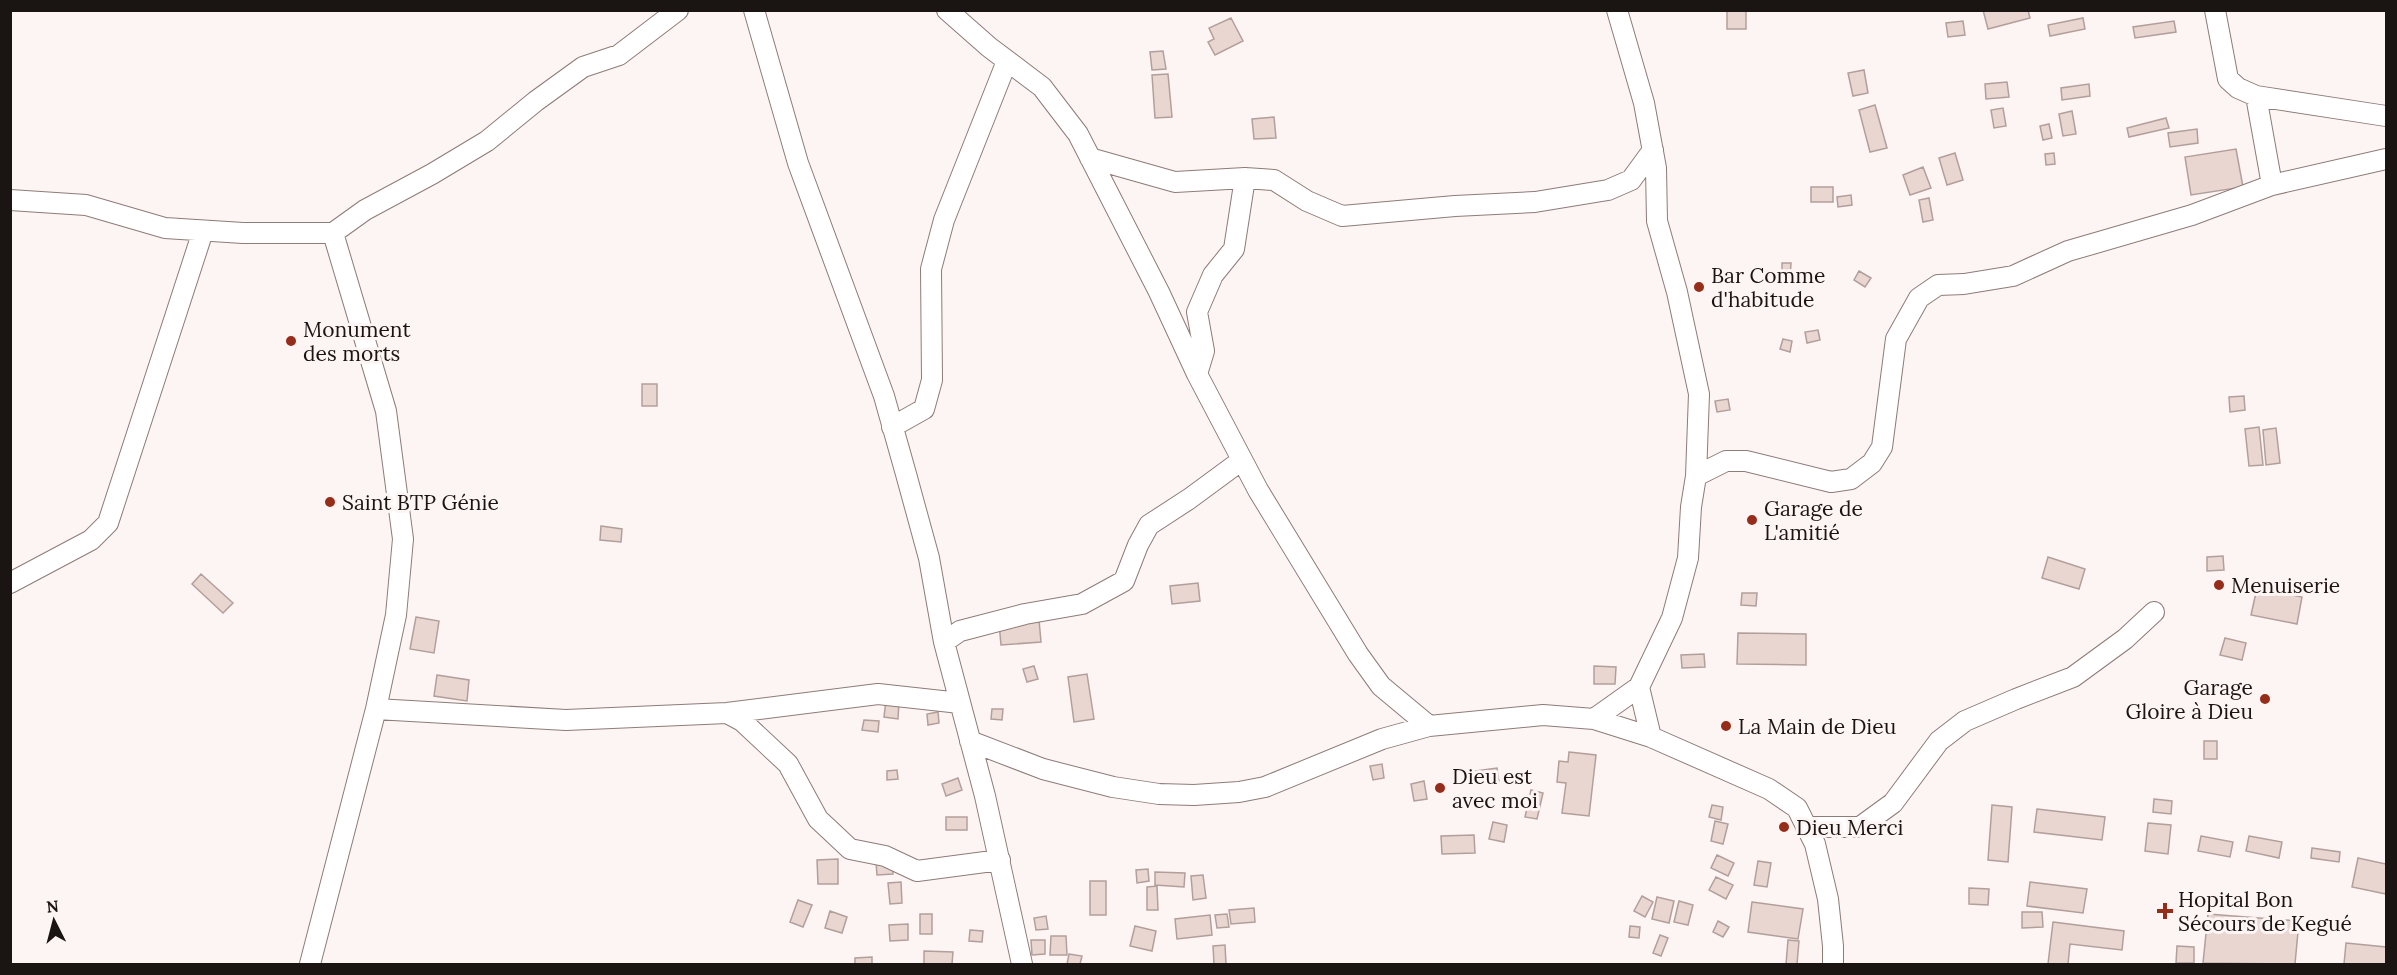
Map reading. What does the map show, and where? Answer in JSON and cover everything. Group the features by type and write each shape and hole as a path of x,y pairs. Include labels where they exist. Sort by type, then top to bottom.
{"street":[{"path":"10,200 86,205 165,228 243,233 333,233 365,210 487,141 583,67 619,55 678,10"},
{"path":"754,10 798,163 884,396 929,558 944,642 1000,860 1022,964"},
{"path":"946,10 1042,87 1078,134 1242,460 1358,654 1381,686 1429,726"},
{"path":"1594,719 1639,687 1675,608 1688,558 1691,507 1696,476 1699,394 1677,292 1657,221 1656,168 1644,103 1617,10"},
{"path":"2215,10 2228,79 2238,88 2256,96 2386,116"},
{"path":"892,427 924,409 932,380 931,269 944,220 1007,61"},
{"path":"2256,96 2272,184"},
{"path":"1090,158 1175,182 1245,178 1274,180 1307,201 1342,216 1535,202 1608,190 1631,180 1653,150"},
{"path":"1696,476 1726,461 1746,460 1831,482 1851,479 1872,464 1882,447 1896,339 1919,298 1938,285 1964,285 2013,276 2068,251 2192,215 2272,184 2386,159"},
{"path":"1197,374 1204,351 1197,312 1213,275 1234,249 1245,178"},
{"path":"10,583 91,540 108,523 203,231"},
{"path":"310,964 376,709 396,615 403,539 386,411 333,233"},
{"path":"944,642 960,632 1025,614 1082,604 1124,581 1138,544 1149,525 1242,460"},
{"path":"1806,827 1860,827 1893,803 1939,741 1965,721 2073,677 2125,639 2154,612"},
{"path":"1639,687 1651,737"},
{"path":"376,709 566,720 727,713 878,694 960,703"},
{"path":"727,713 741,721 788,764 818,819 850,849 885,856 917,871 1000,860"},
{"path":"970,741 1043,769 1113,787 1159,794 1194,795 1239,792 1265,787 1382,739 1429,726 1543,716 1594,719 1651,737 1769,789 1797,808 1815,844 1828,899 1833,964"}],"building":[{"path":"1727,10 1746,10 1746,29 1727,29"},
{"path":"1983,10 2028,10 2030,18 1988,29"},
{"path":"1231,18 1243,41 1215,55 1208,42 1214,39 1209,28"},
{"path":"2083,18 2085,29 2050,36 2048,25"},
{"path":"1963,21 1965,35 1948,37 1946,23"},
{"path":"2174,21 2176,32 2135,38 2133,27"},
{"path":"1163,51 1166,69 1152,70 1150,52"},
{"path":"1864,70 1868,93 1853,96 1848,73"},
{"path":"1168,74 1172,117 1155,118 1152,75"},
{"path":"2007,82 2009,97 1986,99 1985,84"},
{"path":"2089,84 2090,96 2062,100 2061,88"},
{"path":"1875,105 1887,148 1870,152 1859,110"},
{"path":"2003,108 2006,126 1994,128 1991,110"},
{"path":"2072,111 2076,134 2063,136 2059,114"},
{"path":"1274,117 1276,138 1254,139 1252,119"},
{"path":"2166,118 2169,128 2129,137 2127,128"},
{"path":"2049,124 2052,138 2043,140 2040,126"},
{"path":"2197,129 2198,143 2170,147 2168,133"},
{"path":"2236,149 2243,187 2191,195 2185,157"},
{"path":"1955,153 1963,180 1947,185 1939,158"},
{"path":"2054,153 2055,164 2046,165 2045,154"},
{"path":"1923,167 1931,188 1910,195 1903,175"},
{"path":"1811,187 1833,187 1833,202 1811,202"},
{"path":"1851,195 1852,205 1838,207 1837,197"},
{"path":"1929,198 1933,220 1923,222 1919,200"},
{"path":"1782,263 1791,263 1790,278 1782,278"},
{"path":"1859,271 1871,278 1865,287 1854,280"},
{"path":"1818,330 1820,340 1807,343 1805,332"},
{"path":"1783,339 1792,341 1790,352 1780,349"},
{"path":"642,384 657,384 657,406 642,406"},
{"path":"2244,396 2245,410 2230,412 2229,397"},
{"path":"1728,399 1730,410 1717,412 1715,401"},
{"path":"2259,427 2263,465 2249,466 2245,429"},
{"path":"2276,428 2280,463 2266,465 2263,430"},
{"path":"601,526 622,529 621,542 600,540"},
{"path":"2223,556 2224,570 2207,571 2207,557"},
{"path":"2048,557 2085,569 2079,589 2042,578"},
{"path":"201,574 233,603 223,613 192,584"},
{"path":"1198,583 1200,601 1172,604 1170,586"},
{"path":"2257,588 2302,597 2297,624 2251,615"},
{"path":"1742,593 1757,593 1756,606 1741,605"},
{"path":"416,617 439,621 434,653 410,649"},
{"path":"1039,620 1041,642 1001,645 999,623"},
{"path":"1738,633 1806,634 1806,665 1737,664"},
{"path":"2225,638 2246,643 2242,660 2220,655"},
{"path":"1704,654 1705,667 1682,668 1681,655"},
{"path":"1034,666 1038,679 1027,682 1023,669"},
{"path":"1594,666 1616,667 1615,684 1594,684"},
{"path":"1087,674 1094,719 1074,722 1068,677"},
{"path":"437,675 469,680 467,701 434,696"},
{"path":"886,700 899,702 898,719 884,717"},
{"path":"992,709 1003,709 1002,720 991,719"},
{"path":"938,712 939,723 928,725 927,714"},
{"path":"864,720 879,721 878,732 862,730"},
{"path":"2204,741 2217,741 2217,759 2204,759"},
{"path":"1569,752 1596,755 1589,816 1562,813 1566,783 1557,782 1559,761 1568,762"},
{"path":"1382,764 1384,778 1373,780 1370,766"},
{"path":"1497,768 1499,782 1478,785 1476,771"},
{"path":"897,770 898,779 887,780 887,771"},
{"path":"958,778 962,790 946,796 942,784"},
{"path":"1424,781 1427,799 1414,801 1411,784"},
{"path":"1531,790 1543,793 1537,819 1525,817"},
{"path":"2154,799 2172,801 2171,814 2153,812"},
{"path":"1712,805 1723,807 1721,820 1709,817"},
{"path":"1992,805 2012,807 2008,862 1988,860"},
{"path":"2037,809 2105,817 2102,840 2034,832"},
{"path":"946,817 967,817 967,830 946,830"},
{"path":"1715,821 1728,824 1723,844 1711,841"},
{"path":"1493,822 1507,825 1504,842 1489,839"},
{"path":"2148,823 2171,825 2168,854 2145,851"},
{"path":"1474,835 1475,853 1442,854 1441,836"},
{"path":"2201,836 2233,842 2230,857 2198,851"},
{"path":"2249,836 2282,842 2279,858 2246,851"},
{"path":"2312,848 2340,852 2339,862 2311,858"},
{"path":"1717,855 1734,863 1728,876 1711,868"},
{"path":"2358,858 2386,864 2386,894 2352,887"},
{"path":"838,859 838,884 818,884 817,860"},
{"path":"892,860 893,874 877,875 876,862"},
{"path":"1758,861 1771,863 1767,887 1754,885"},
{"path":"1148,869 1149,881 1137,883 1136,870"},
{"path":"1155,872 1185,873 1184,887 1155,885"},
{"path":"1203,875 1206,898 1193,900 1191,876"},
{"path":"1716,877 1733,885 1726,899 1709,890"},
{"path":"1090,881 1106,881 1106,915 1090,915"},
{"path":"901,882 902,903 890,904 888,883"},
{"path":"2030,882 2087,889 2083,913 2027,906"},
{"path":"1157,886 1158,910 1147,910 1147,887"},
{"path":"1969,888 1989,889 1988,905 1969,904"},
{"path":"1642,896 1653,902 1645,917 1634,911"},
{"path":"1657,897 1674,901 1669,923 1652,919"},
{"path":"798,900 812,905 803,927 790,922"},
{"path":"1679,901 1693,905 1688,925 1674,922"},
{"path":"1752,902 1803,909 1798,939 1748,932"},
{"path":"1254,908 1255,922 1231,924 1229,910"},
{"path":"830,911 847,917 842,933 825,928"},
{"path":"2022,912 2042,912 2043,927 2022,928"},
{"path":"920,914 932,914 932,934 920,934"},
{"path":"1227,914 1229,927 1217,928 1215,915"},
{"path":"2208,914 2299,921 2295,964 2203,963"},
{"path":"1210,915 1212,935 1177,939 1175,919"},
{"path":"1046,916 1048,929 1036,930 1034,918"},
{"path":"1718,921 1729,927 1723,937 1713,932"},
{"path":"2053,922 2124,931 2122,950 2070,944 2068,964 2048,964"},
{"path":"908,924 908,940 890,941 889,925"},
{"path":"1135,926 1156,931 1152,951 1130,946"},
{"path":"1630,926 1640,927 1639,938 1629,937"},
{"path":"970,930 983,931 982,942 969,941"},
{"path":"1660,935 1668,938 1661,956 1653,953"},
{"path":"1051,936 1066,936 1067,955 1050,955"},
{"path":"1031,940 1045,940 1045,954 1032,955"},
{"path":"1788,940 1799,941 1797,964 1786,964"},
{"path":"2346,943 2386,947 2386,964 2344,964"},
{"path":"1225,945 1226,964 1214,964 1213,946"},
{"path":"2177,946 2194,947 2194,963 2176,963"},
{"path":"924,951 953,952 952,964 924,964"},
{"path":"1069,954 1082,956 1080,964 1067,964"},
{"path":"872,957 872,964 855,964 855,958"}],"place":[{"name":"Bar Comme d'habitude","path":"1699,287"},
{"name":"Monument des morts","path":"291,341"},
{"name":"Saint BTP Génie","path":"330,502"},
{"name":"Garage de L'amitié","path":"1752,520"},
{"name":"Menuiserie","path":"2219,585"},
{"name":"Garage Gloire à Dieu","path":"2265,699"},
{"name":"La Main de Dieu","path":"1726,726"},
{"name":"Dieu est avec moi","path":"1440,788"},
{"name":"Dieu Merci","path":"1784,827"},
{"name":"Hopital Bon Sécours de Kegué","path":"2165,911"}]}
